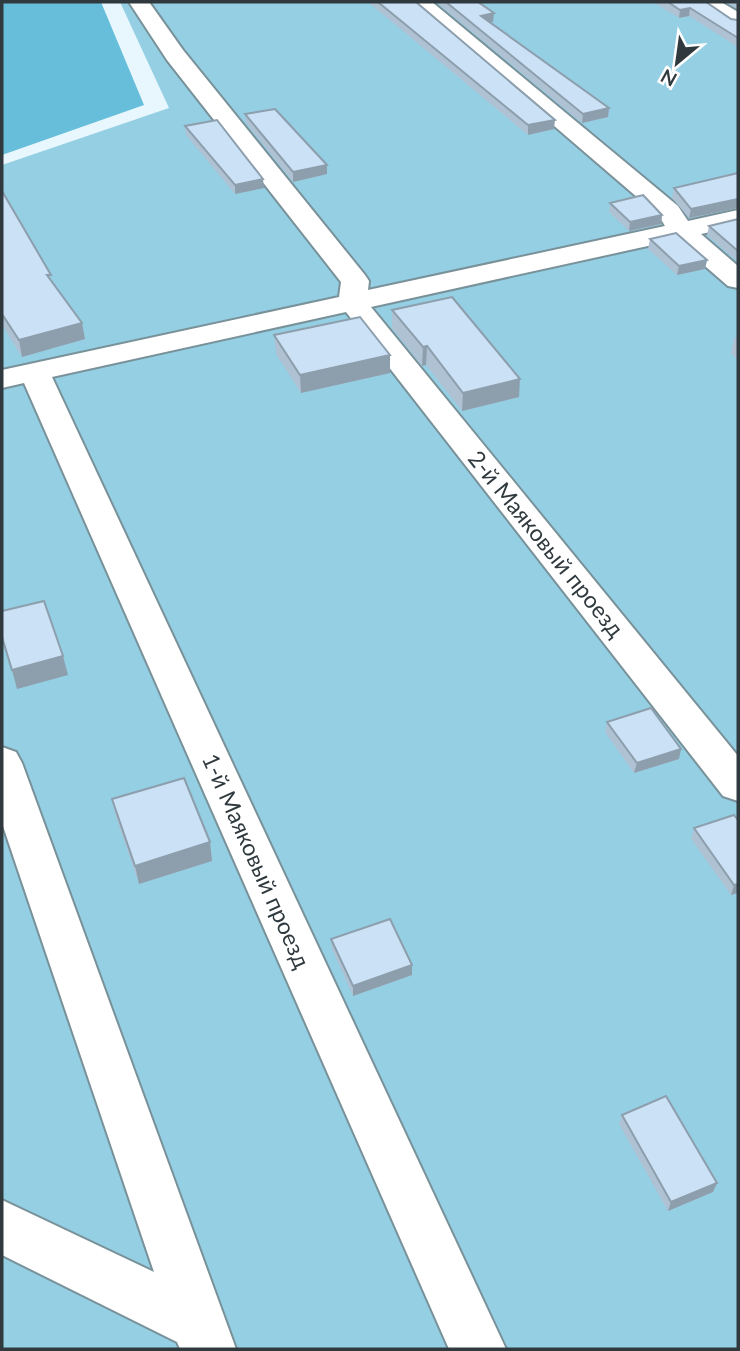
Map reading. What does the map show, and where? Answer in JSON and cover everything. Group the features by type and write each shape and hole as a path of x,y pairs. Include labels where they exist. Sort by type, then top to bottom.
{"street":[{"path":"139,2 175,55 355,281 353,303"},
{"path":"420,2 669,211 681,231 738,280"},
{"path":"707,2 738,21"},
{"path":"18,375 738,218"},
{"name":"2-й Маяковый проезд","path":"353,303 738,785"},
{"name":"1-й Маяковый проезд","path":"18,375 478,1349"},
{"path":"2,763 204,1337"},
{"path":"2,1227 204,1337"}],"shaded area":[{"path":"2,2 101,2 144,105 2,155"},
{"path":"120,2 738,2 738,1349 2,1349 2,165 169,108"}],"building":[{"path":"378,2 416,2 555,120 528,125"},
{"path":"446,2 478,2 494,13 481,16 609,108 583,114"},
{"path":"668,2 706,2 731,19 738,20 738,38 690,8 680,10"},
{"path":"275,109 327,165 293,172 245,114"},
{"path":"217,120 263,179 235,185 185,126"},
{"path":"738,173 738,199 691,209 674,188"},
{"path":"2,191 51,275 47,275 82,323 19,340 2,314"},
{"path":"643,195 662,215 630,222 610,203"},
{"path":"738,219 738,251 709,226"},
{"path":"676,233 707,260 679,266 650,239"},
{"path":"452,297 520,379 463,393 427,346 423,347 392,310"},
{"path":"360,317 390,355 300,375 274,335"},
{"path":"44,601 63,656 12,670 2,637 2,611"},
{"path":"651,708 681,749 637,763 607,722"},
{"path":"184,778 210,842 135,866 112,799"},
{"path":"734,815 738,820 738,884 734,885 694,828"},
{"path":"390,919 412,965 353,986 331,939"},
{"path":"666,1096 717,1183 671,1202 622,1115"}]}
